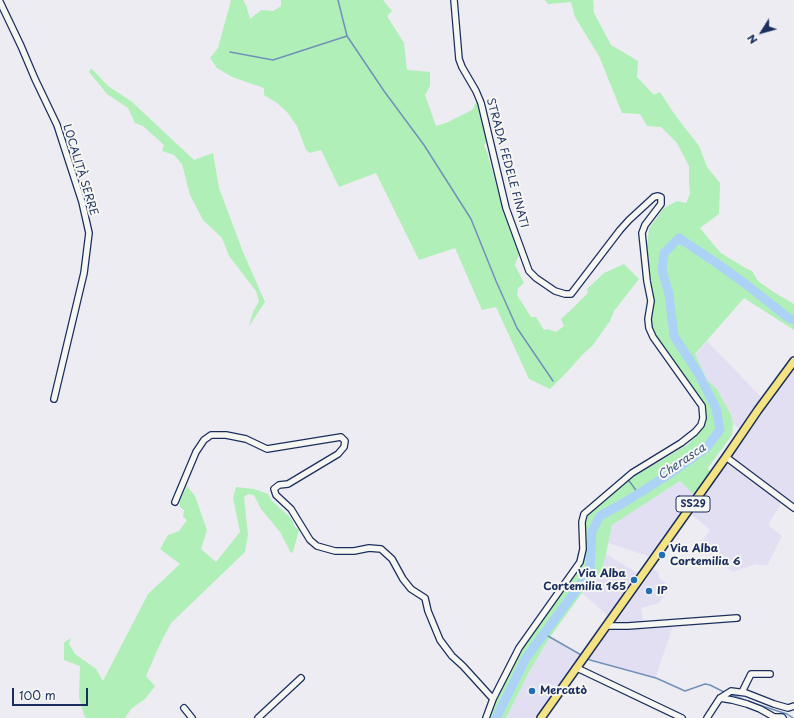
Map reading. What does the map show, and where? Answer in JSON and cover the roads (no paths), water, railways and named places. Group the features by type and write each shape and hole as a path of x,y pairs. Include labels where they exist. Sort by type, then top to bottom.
{"main road":[{"name":"SS29","path":"541,718 794,361"}],"street":[{"name":"STRADA FEDELE FINATI","path":"454,0 459,59 481,103 506,208 529,271 536,278 555,291 571,294 629,220 654,197 661,197 661,204 645,225 642,233 646,274 651,301 648,319 653,337 702,406 704,418 701,425 695,432 681,443 632,473 584,514 582,522 583,549 580,562 520,648 493,699"},
{"name":"LOCALITÀ SERRE","path":"0,2 57,125 82,202 89,234 84,273 54,399"},
{"path":"175,502 196,452 204,440 211,435 226,435 246,439 267,449 341,437 345,441 344,447 338,454 288,484 279,485 274,489 276,495 291,509 310,540 317,546 335,551 354,551 368,548 381,549 392,559 403,579 411,589 425,598 428,611 440,640 452,656 493,699 486,718"},
{"path":"726,457 794,508"},
{"path":"606,626 628,626 737,618"},
{"path":"577,668 682,718"},
{"path":"742,692 751,674 770,674"},
{"path":"258,718 301,678"},
{"path":"707,718 722,697 731,691 746,693 788,708 794,706"},
{"path":"722,697 747,704 774,717 783,718"},
{"path":"184,708 192,718"}],"waterway":[{"path":"338,0 347,36 384,91 424,145 471,219 517,328 553,381"},
{"path":"230,52 273,60 347,36"},
{"name":"Cherasca","path":"496,718 526,658 590,570 592,531 600,516 668,475 706,448 720,430 716,408 698,373 674,336 669,294 662,270 664,253 679,238 747,285 790,319 794,320"},
{"path":"627,478 638,493"},
{"path":"542,636 548,636 583,656"},
{"path":"586,658 656,678 685,691 705,684 726,693"},
{"path":"729,694 787,714 793,718"}],"place":[{"name":"Via Alba Cortemilia 6","path":"662,555"},
{"name":"Via Alba Cortemilia 165","path":"634,580"},
{"name":"IP","path":"649,591"},
{"name":"Mercatò","path":"532,691"}]}
